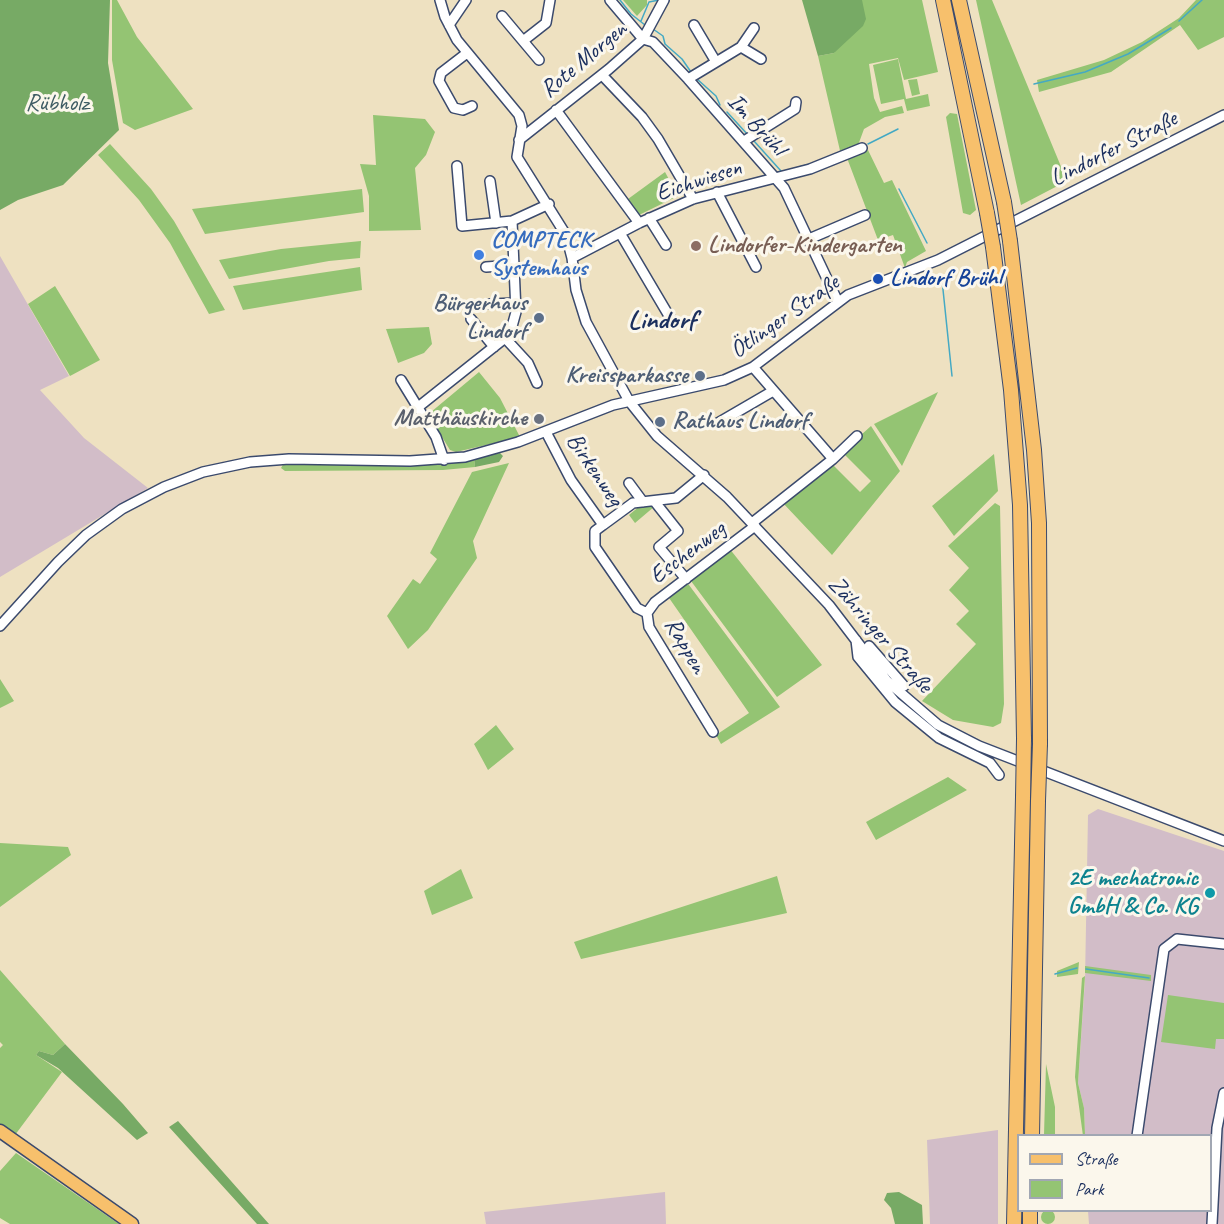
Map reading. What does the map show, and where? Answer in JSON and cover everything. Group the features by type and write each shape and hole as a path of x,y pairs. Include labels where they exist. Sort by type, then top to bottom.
{"highway":[{"path":"943,0 993,247 1010,378 1018,482 1024,631 1024,739 1014,1224"},
{"path":"959,0 1004,202 1010,241 1034,450 1039,523 1040,744 1032,1134"}],"main road":[{"path":"0,1131 132,1224"}],"street":[{"name":"Zähringer Straße","path":"440,0 449,25 467,53 519,115 522,126 516,153 566,235 576,290 586,322 629,400 657,436 704,475 753,525 815,590 887,681 938,725 979,746 1224,841"},
{"path":"449,25 466,0"},
{"path":"523,41 546,23 550,0"},
{"name":"Im Brühl","path":"610,0 643,39 653,42 688,79 778,179 838,302"},
{"name":"Rote Morgen","path":"519,140 602,75 643,39 664,0"},
{"path":"502,16 539,60"},
{"path":"694,25 716,62"},
{"path":"688,79 741,47 754,28"},
{"path":"741,47 761,59"},
{"path":"467,53 441,73 439,81 454,108 463,110 472,106"},
{"path":"602,75 642,117 658,139 693,200"},
{"path":"744,141 795,109 796,102"},
{"path":"556,110 639,223"},
{"name":"Lindorfer Straße","path":"1021,218 1224,115"},
{"name":"Eichwiesen","path":"572,258 649,218 693,200 717,192 778,179 862,148"},
{"path":"457,165 462,226 512,221 549,204"},
{"path":"490,181 496,223"},
{"path":"717,192 756,267"},
{"path":"809,239 864,215"},
{"name":"Eichwiesen","path":"649,218 666,244"},
{"name":"Ötlinger Straße","path":"0,626 58,562 86,535 139,499 181,480 225,467 275,460 444,460 489,452 629,400 697,388 724,380 753,367 838,302 863,289 918,269 1021,218"},
{"path":"417,408 505,338 515,320 512,221"},
{"path":"620,233 672,321"},
{"path":"486,267 514,265"},
{"path":"490,304 516,303"},
{"path":"471,319 494,347"},
{"path":"505,338 528,363 537,383"},
{"path":"753,367 833,459"},
{"path":"401,380 440,444 444,460"},
{"path":"718,423 773,391"},
{"name":"Birkenweg","path":"546,432 571,480 603,525 633,503 676,498 704,475"},
{"name":"Eschenweg","path":"647,613 655,602 753,525 833,459 857,436"},
{"name":"Birkenweg","path":"629,483 644,502"},
{"path":"655,502 678,531 659,547 686,579"},
{"name":"Rappen","path":"603,525 595,531 595,547 637,608 647,613 649,627 713,732"},
{"path":"904,686 860,635 856,640 858,657 895,702 939,738 990,763 999,775"},
{"path":"1137,1134 1164,949 1177,939 1224,944"},
{"path":"1212,1224 1216,1160 1224,1093"}],"shaded area":[{"path":"0,256 69,376 40,390 84,438 148,488 0,577"},
{"path":"1098,809 1224,851 1224,1224 1089,1224 1088,1212 1212,1212 1212,1134 1085,1134 1084,1108 1078,1083 1085,980 1088,815"},
{"path":"998,1130 998,1224 930,1224 927,1140"},
{"path":"665,1192 666,1224 486,1224 484,1212"}],"green space":[{"name":"Rübholz","path":"0,0 110,0 108,63 119,130 63,185 18,200 0,210"},
{"path":"112,0 117,0 137,37 193,109 135,130 123,123 112,60"},
{"path":"623,0 647,0 647,5 637,16"},
{"path":"802,0 862,0 866,19 863,26 834,53 818,56"},
{"path":"862,0 922,0 938,72 904,80 898,58 869,64 874,98 880,112 902,106 904,113 885,117 864,129 857,148 841,155 818,56 834,53"},
{"path":"976,0 992,0 1067,181 1021,205"},
{"path":"1196,0 1224,0 1224,37 1198,50 1180,25 1111,72 1039,92 1037,80 1104,60 1142,42 1179,18"},
{"path":"898,59 906,99 928,94 930,106 907,111 904,99 881,104 873,65"},
{"path":"917,79 920,94 912,96 908,80"},
{"path":"950,113 957,114 976,210 970,215 963,213 946,117"},
{"path":"373,115 425,119 435,132 426,155 415,168 421,230 369,231 369,196 360,164 376,165"},
{"path":"110,144 151,189 174,221 225,310 209,314 170,243 139,200 98,155"},
{"path":"868,150 884,183 892,180 926,251 907,262 905,268 893,235 878,240 847,158"},
{"path":"665,172 678,196 639,215 628,199"},
{"path":"362,189 364,212 205,234 192,209"},
{"path":"361,241 360,258 329,261 229,279 219,260 281,249"},
{"path":"360,267 362,290 243,310 233,286"},
{"path":"55,286 100,360 70,376 28,304"},
{"path":"429,327 432,344 424,353 398,363 386,329"},
{"path":"479,372 500,398 520,437 456,452 450,450 430,416 431,412"},
{"path":"938,392 902,466 874,424"},
{"path":"871,426 900,471 832,555 782,502 831,463 860,492 871,481 842,452"},
{"path":"500,453 503,456 499,462 475,467 474,458"},
{"path":"994,454 998,491 954,536 932,506"},
{"path":"474,458 475,467 443,470 285,471 281,468 284,463"},
{"path":"509,463 473,541 477,558 428,630 408,649 387,616 413,579 420,584 437,559 430,553 472,472"},
{"path":"995,503 1000,506 1004,704 1001,723 993,727 953,720 922,701 976,644 956,624 969,611 949,590 969,568 948,546"},
{"path":"654,504 655,506 635,523 629,515 641,505"},
{"path":"729,548 822,665 777,697 691,581 691,577"},
{"path":"686,581 780,707 721,744 716,735 749,713 667,595"},
{"path":"0,679 14,701 0,708"},
{"path":"496,725 514,749 488,770 474,744"},
{"path":"948,777 967,790 876,840 866,822"},
{"path":"0,843 68,847 71,855 0,907"},
{"path":"461,869 473,898 432,915 424,891"},
{"path":"777,876 787,913 581,959 574,942"},
{"path":"1079,962 1078,974 1057,977 1057,971"},
{"path":"1085,966 1151,975 1151,981 1085,973"},
{"path":"0,970 65,1044 53,1055 39,1051 36,1055 62,1072 15,1135 0,1125 0,1048 3,1045 0,1042"},
{"path":"1085,976 1078,1083 1084,1108 1085,1134 1083,1134 1075,1077 1082,978"},
{"path":"1168,995 1224,1003 1224,1039 1216,1039 1215,1049 1161,1042"},
{"path":"65,1044 148,1133 137,1140 58,1068 36,1055 39,1051 53,1055"},
{"path":"1046,1064 1055,1107 1055,1134 1044,1134"},
{"path":"178,1121 269,1224 257,1224 169,1127"},
{"path":"16,1153 119,1224 10,1224 0,1218 0,1171"},
{"path":"899,1192 922,1205 923,1224 895,1224 891,1208 884,1200 887,1193"},
{"path":"1043,1212 1055,1214 1055,1220 1051,1224 1045,1224 1041,1220"}],"waterway":[{"path":"620,0 631,14 645,25"},
{"path":"641,21 649,2 659,0"},
{"path":"1179,21 1202,0"},
{"path":"1034,84 1085,72 1128,54 1171,28"},
{"path":"653,29 663,36 665,44 682,59 691,72"},
{"path":"697,79 716,96 720,105"},
{"path":"727,112 748,135"},
{"path":"868,144 898,129"},
{"path":"754,141 781,171"},
{"path":"799,167 810,164"},
{"path":"899,189 927,243"},
{"path":"942,280 952,376"},
{"path":"1055,974 1077,968"},
{"path":"1086,969 1149,978"}],"place":[{"name":"Lindorfer-Kindergarten","path":"696,246"},
{"name":"COMPTECK Systemhaus","path":"479,255"},
{"name":"Lindorf Brühl","path":"878,279"},
{"name":"Bürgerhaus Lindorf","path":"539,318"},
{"name":"Kreissparkasse","path":"700,376"},
{"name":"Matthäuskirche","path":"539,419"},
{"name":"Rathaus Lindorf","path":"660,422"},
{"name":"2E mechatronic GmbH & Co. KG","path":"1210,893"}],"district":[{"name":"Lindorf","path":"662,321"}]}
